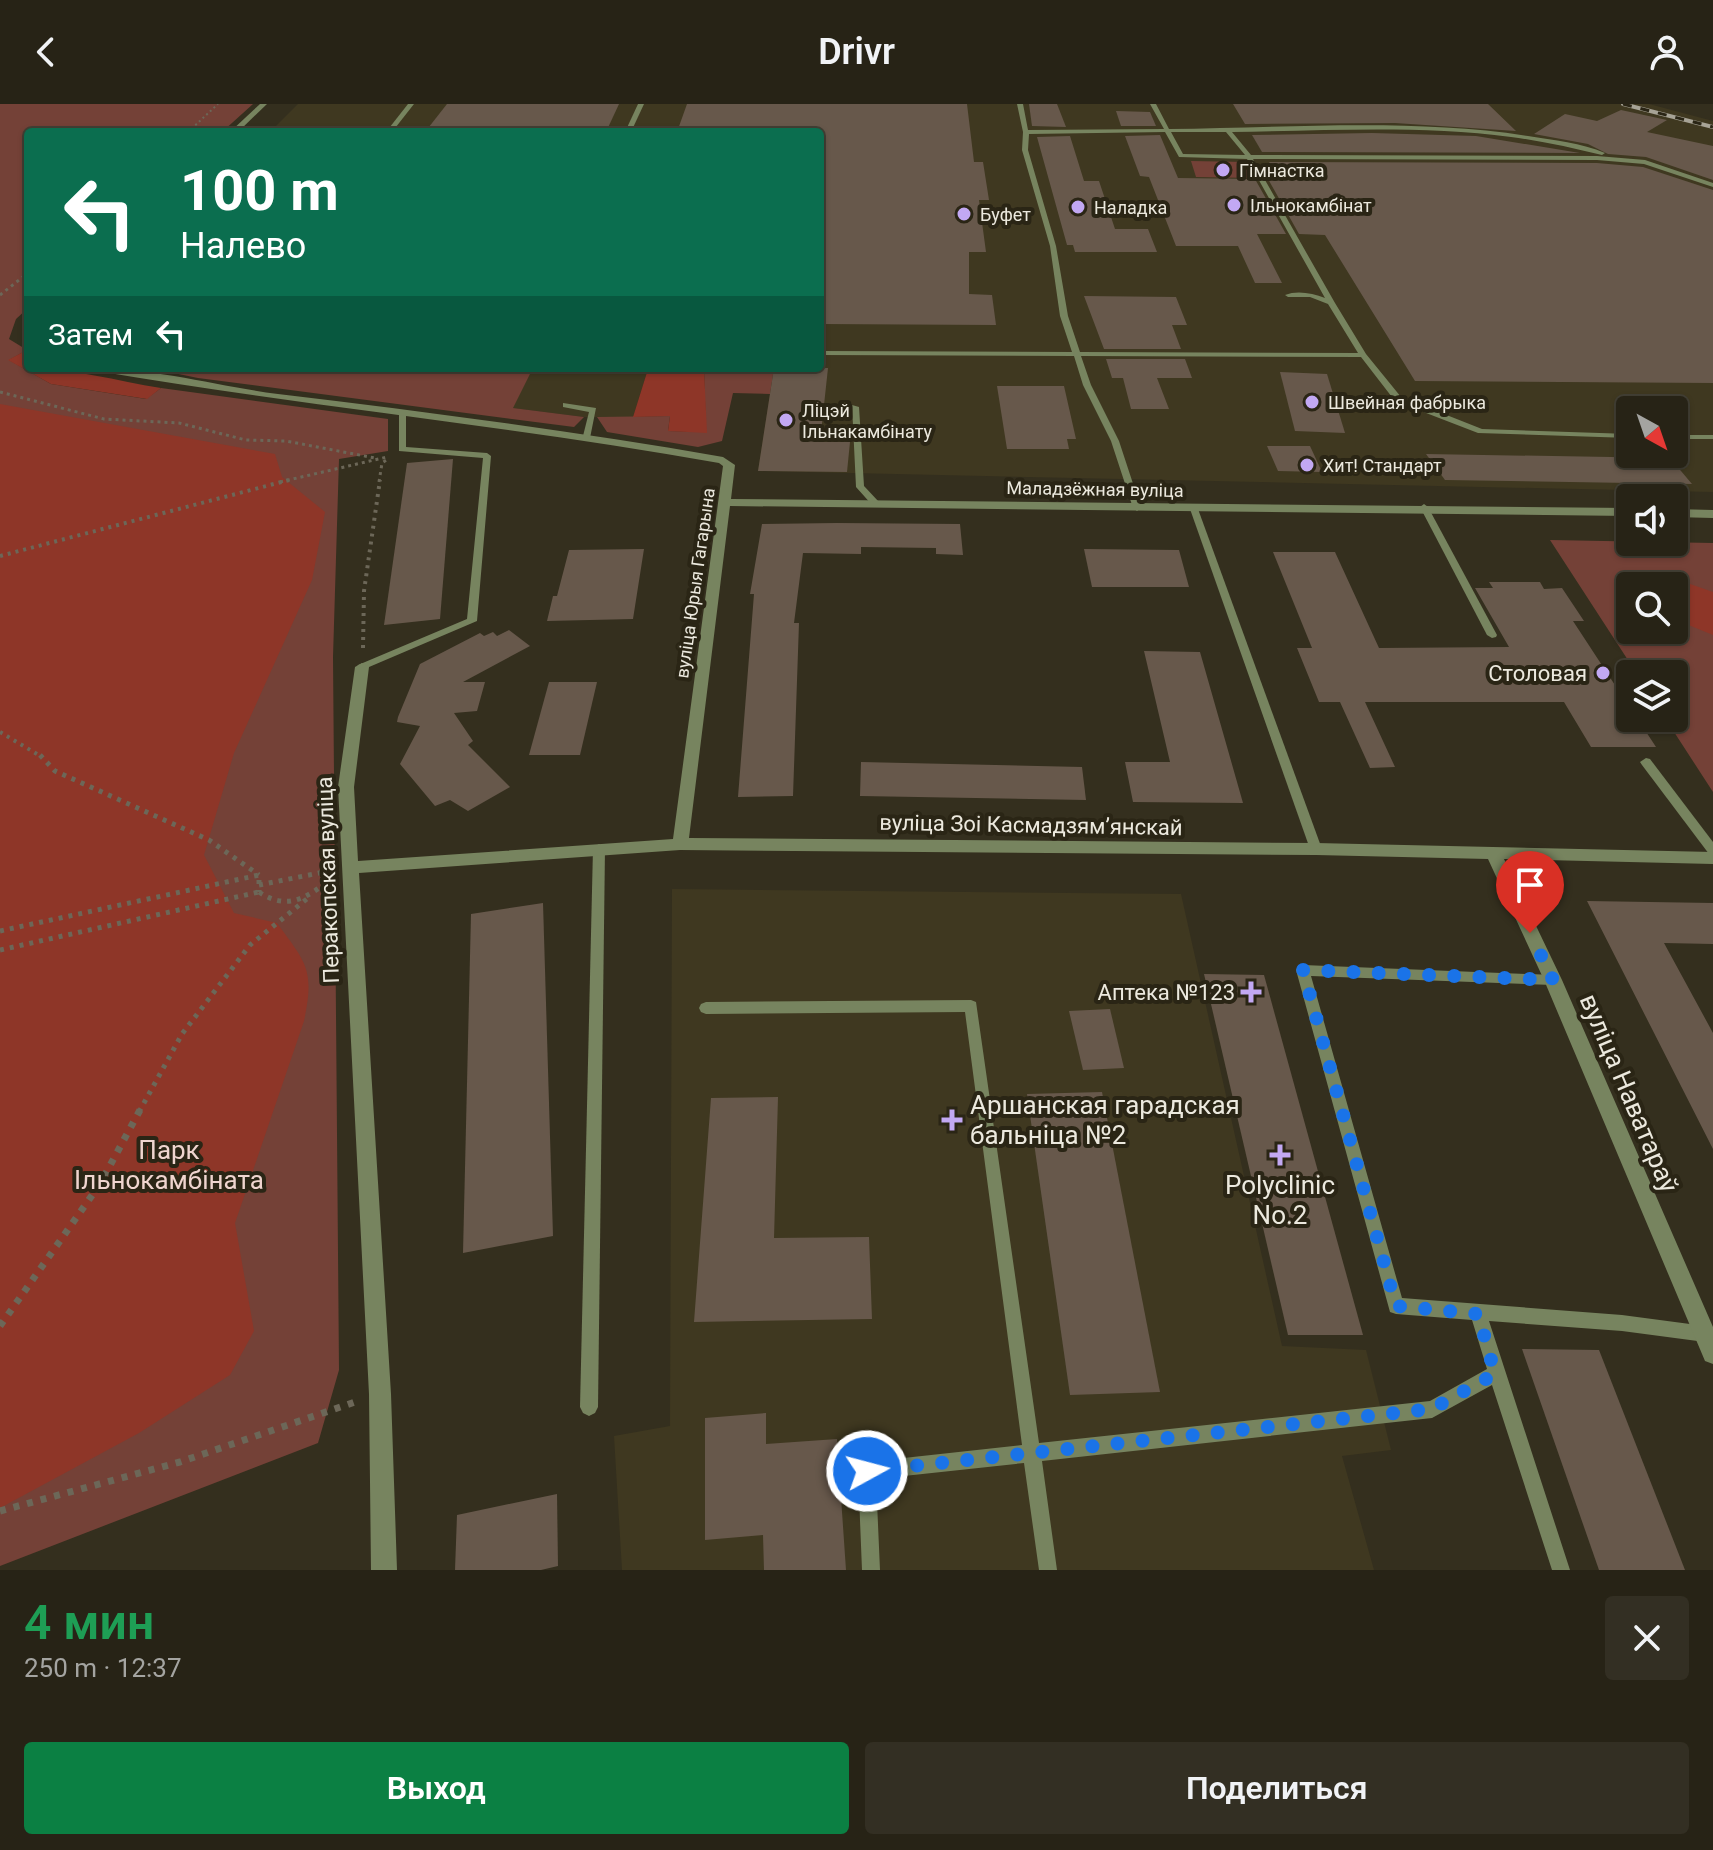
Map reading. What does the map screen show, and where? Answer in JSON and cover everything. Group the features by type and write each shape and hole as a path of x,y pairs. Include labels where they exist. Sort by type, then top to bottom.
{"street":[{"path":"238,128 264,104"},
{"path":"121,372 233,391 402,412"},
{"name":"вуліца Юрыя Гагарына","path":"402,412 587,436 723,460 729,465 680,844"},
{"name":"Маладзёжная вуліца","path":"724,502 1194,509 1424,507 1616,512"},
{"path":"1688,513 1713,514"},
{"name":"Перакопская вуліца","path":"362,667 347,775 349,868 380,1394 384,1570"},
{"name":"вуліца Зоі Касмадзямʼянскай","path":"349,868 680,844 1316,849 1713,858"},
{"name":"вуліца Наватараў","path":"1494,855 1553,980 1713,1353"}],"lane":[{"path":"392,128 411,104"},
{"path":"630,128 641,104"},
{"path":"1020,104 1026,132 1025,150 1053,246 1064,316 1076,353 1115,441 1137,508"},
{"path":"1153,104 1181,156 1629,161"},
{"path":"1228,130 1249,157 1363,355 1398,399 1481,431 1616,436"},
{"path":"1026,132 1391,130 1516,134 1548,138 1702,179 1713,185"},
{"path":"1288,295 1311,295 1331,303"},
{"path":"824,353 1363,355"},
{"path":"566,405 593,410 587,436"},
{"path":"855,407 860,487 876,504"},
{"path":"362,667 472,621 487,456 402,449 402,412"},
{"path":"1688,437 1713,437"},
{"path":"1424,507 1492,635"},
{"path":"1194,509 1316,849"},
{"path":"1646,762 1713,851"},
{"path":"589,1407 599,848"},
{"path":"1553,980 1303,970 1396,1306 1622,1323 1705,1334"},
{"path":"706,1008 971,1006 1048,1570"},
{"path":"1478,1314 1561,1570"},
{"path":"871,1570 867,1471 1432,1409 1495,1374"}],"path":[{"path":"192,128 218,104"},
{"path":"0,295 24,276"},
{"path":"0,392 123,423 179,423 246,440 286,441 350,456 382,459"},
{"path":"0,556 194,503 392,456 382,463 366,577 362,667"},
{"path":"0,732 38,753 55,771 209,840 259,875"},
{"path":"0,950 349,868"},
{"path":"0,1326 100,1184 182,1034 250,945 349,868"},
{"path":"259,875 259,889"},
{"path":"0,931 259,875"},
{"path":"259,889 279,905 308,898"},
{"path":"0,1511 180,1462 380,1394"}],"shaded area":[{"name":"Ільнокамбінат","path":"298,104 1649,104 1713,121 1713,492 1688,491 1688,484 1616,484 1616,490 758,471 773,372 824,372 824,128 274,128"},
{"path":"531,372 647,372 633,417 584,417 512,408"},
{"name":"Аршанская гарадская бальніца №2","path":"672,889 1181,894 1282,1346 1366,1350 1391,1450 1342,1456 1374,1570 622,1570 614,1436 670,1426"}],"green space":[{"name":"Парк Ільнокамбіната","path":"0,104 253,104 226,128 24,128 24,312 16,319 9,339 24,348 24,352 9,360 24,369 24,372 30,372 51,384 146,399 161,388 388,419 388,451 339,459 333,657 339,1370 318,1443 0,1566"},
{"path":"1191,161 1246,162 1254,178 1196,177"},
{"path":"24,352 24,369 8,360"},
{"path":"30,372 78,372 161,388 147,399 51,384"},
{"path":"169,372 531,372 513,408 584,417 574,427"},
{"path":"647,372 704,372 707,433 668,431 670,416 633,417"},
{"path":"704,372 773,372 770,394 733,393 722,441 698,447 607,432 597,417 670,416 668,431 706,432"},
{"name":"Парк Ільнокамбіната","path":"0,404 275,454 282,477 325,512 312,580 234,753 204,855 234,913 277,923 301,958 308,978 304,1021 235,1223 254,1331 230,1375 139,1433 0,1508"},
{"path":"1550,540 1616,541 1616,556 1688,556 1688,543 1713,543 1713,792 1674,732 1688,732 1688,660 1628,660 1618,644 1688,644 1688,572 1616,572 1616,642"},
{"path":"1688,583 1713,592 1713,635 1688,625"}],"building":[{"path":"447,104 619,104 608,128 428,128"},
{"path":"687,104 967,104 974,162 983,162 989,200 979,200 986,252 969,252 969,294 992,295 996,325 824,324 824,128 678,128"},
{"path":"1029,104 1057,104 1066,127 1032,126"},
{"path":"1233,104 1488,104 1516,131 1395,123 1245,124"},
{"path":"1621,110 1667,120 1647,132 1713,146 1713,180 1646,157 1608,154 1588,144 1534,134 1565,114 1597,121"},
{"path":"1116,111 1150,112 1156,126 1121,126"},
{"path":"1372,133 1476,136 1580,153 1262,152 1252,135"},
{"path":"1160,135 1178,178 1255,179 1286,234 1257,234 1282,283 1255,283 1238,246 1176,246 1149,177 1140,176 1125,136"},
{"name":"Наладка","path":"1070,136 1084,181 1099,181 1115,229 1148,229 1157,252 1075,252 1073,245 1067,245 1037,137"},
{"path":"1269,162 1597,163 1643,167 1713,190 1713,383 1415,381 1325,235 1299,234 1268,179 1279,179"},
{"path":"1084,296 1176,297 1187,325 1172,325 1181,349 1104,349"},
{"path":"1106,359 1185,359 1192,378 1157,378 1169,409 1131,409 1123,378 1112,378"},
{"name":"Ліцэй Ільнакамбінату","path":"824,368 828,368 820,442 850,442 847,472 758,471 773,372 824,372"},
{"name":"Швейная фабрыка","path":"1280,372 1327,374 1345,433 1295,431"},
{"path":"997,386 1064,386 1076,439 1067,439 1069,449 1007,449"},
{"path":"1267,446 1310,446 1322,472 1278,471"},
{"path":"1426,454 1616,457 1616,468 1678,468 1692,484 1445,480"},
{"path":"453,459 440,619 384,625 407,463"},
{"path":"762,524 960,524 963,555 936,554 936,548 861,547 861,554 803,553 794,623 799,623 793,796 738,797 754,594 750,594"},
{"path":"644,549 633,619 547,621 569,550"},
{"path":"1084,549 1179,550 1189,587 1092,587"},
{"path":"1273,552 1335,552 1379,648 1509,647 1475,588 1493,588 1489,582 1540,582 1544,589 1562,588 1584,621 1573,621 1616,687 1616,732 1646,732 1656,747 1591,747 1564,702 1365,702 1395,767 1370,768 1340,702 1319,702 1297,648 1312,648"},
{"path":"509,630 530,646 463,682 485,682 477,711 454,713 473,741 468,745 510,787 468,811 450,800 435,806 400,764 420,726 397,722 420,664 480,633 484,636 493,632 497,636"},
{"path":"1144,651 1200,652 1243,803 1133,802 1125,762 1170,762"},
{"path":"549,682 597,682 580,755 529,755"},
{"path":"861,762 1082,767 1086,800 860,796"},
{"path":"1587,901 1713,903 1713,944 1664,943 1713,1033 1713,1149"},
{"path":"543,903 553,1236 463,1253 471,914"},
{"name":"Polyclinic No.2","path":"1204,974 1264,975 1363,1335 1288,1335"},
{"path":"1110,1009 1124,1068 1083,1070 1069,1011"},
{"name":"Аршанская гарадская бальніца №2","path":"1102,1092 1160,1392 1070,1395 1027,1094"},
{"path":"778,1097 774,1238 869,1237 872,1319 694,1322 711,1098"},
{"path":"1522,1349 1599,1350 1685,1570 1599,1570"},
{"path":"766,1413 766,1444 837,1439 846,1570 764,1570 763,1535 705,1540 705,1418"},
{"path":"557,1494 558,1566 541,1570 455,1570 457,1515"}],"railway":[{"path":"1623,104 1713,127"}],"place":[{"name":"Гімнастка","path":"1223,170"},
{"name":"Ільнокамбінат","path":"1234,205"},
{"name":"Наладка","path":"1078,207"},
{"name":"Буфет","path":"964,214"},
{"name":"Швейная фабрыка","path":"1312,402"},
{"name":"Ліцэй Ільнакамбінату","path":"786,420"},
{"name":"Хит! Стандарт","path":"1307,465"},
{"name":"Столовая","path":"1603,673"},
{"name":"Аптека №123","path":"1251,992"},
{"name":"Аршанская гарадская бальніца №2","path":"952,1120"},
{"name":"Polyclinic No.2","path":"1280,1155"}],"route":[{"path":"867,1471 1432,1409 1495,1374 1478,1314 1396,1306 1303,970 1553,980 1530,933"}]}
